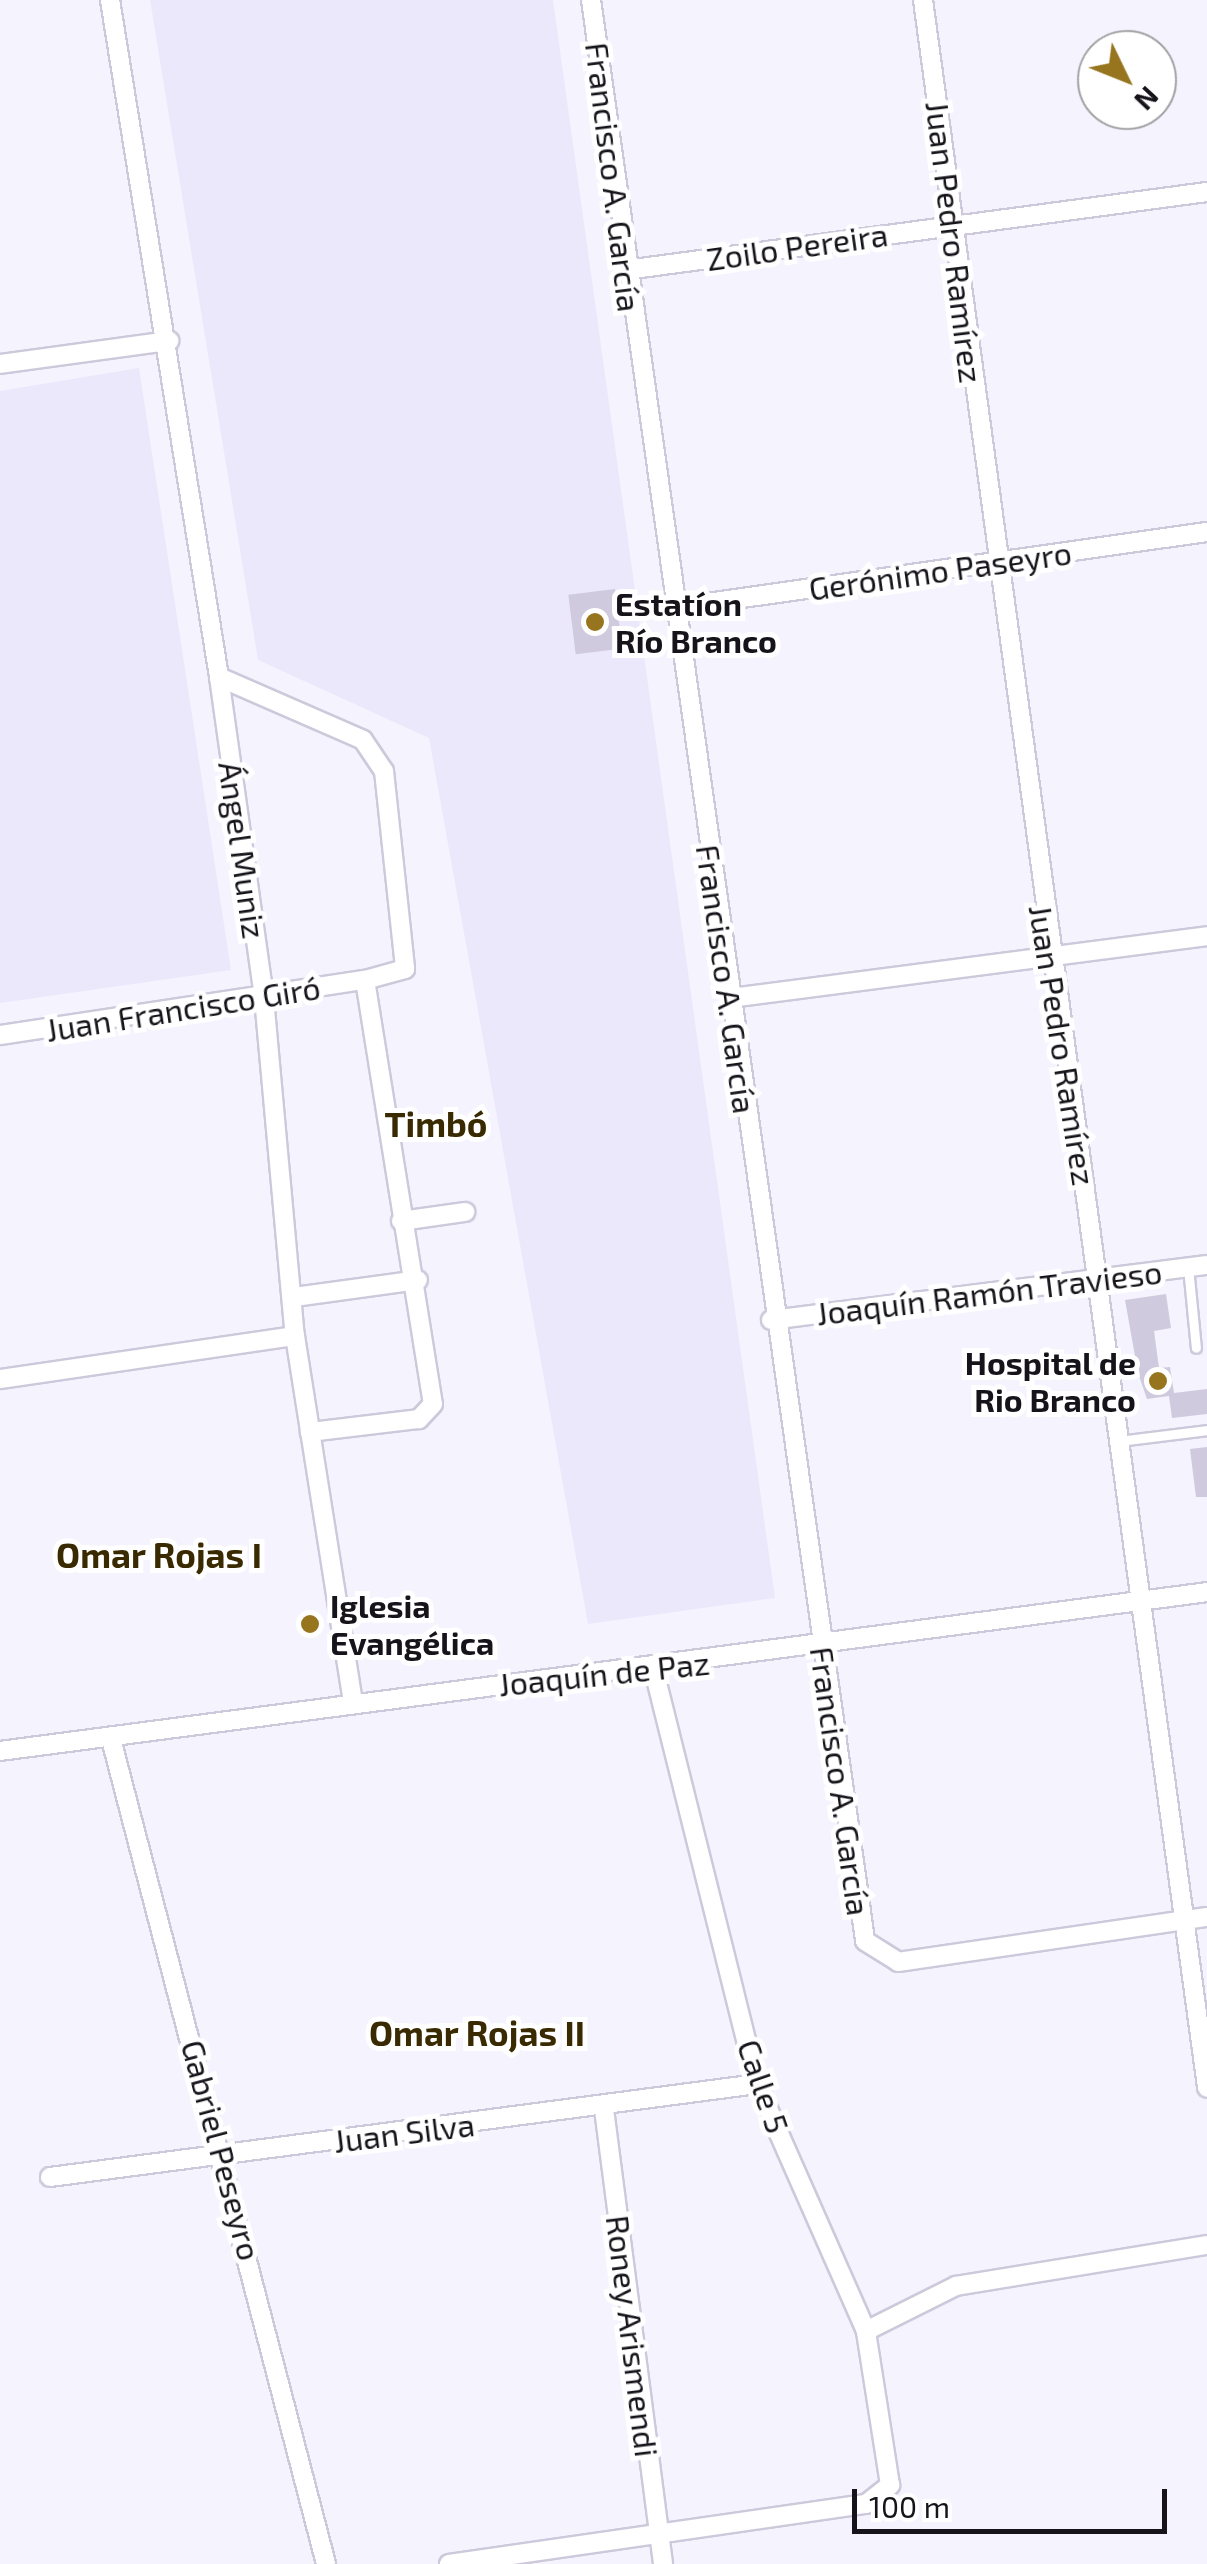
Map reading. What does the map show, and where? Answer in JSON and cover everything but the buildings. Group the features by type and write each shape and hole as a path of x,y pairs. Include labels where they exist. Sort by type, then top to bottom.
{"street":[{"name":"Ángel Muniz","path":"110,0 169,341 220,677 264,998 295,1336 353,1702"},
{"name":"Francisco A. García","path":"592,0 672,608 731,998 771,1320 861,1925 876,1954 898,1962 1184,1920"},
{"name":"Juan Pedro Ramírez","path":"924,0 1048,958 1100,1280 1116,1442 1207,2088"},
{"name":"Zoilo Pereira","path":"626,270 1207,192"},
{"path":"0,364 169,341"},
{"name":"Gerónimo Paseyro","path":"672,608 1207,532"},
{"name":"Juan Francisco Giró","path":"0,1035 264,998 405,969 374,750 220,677"},
{"path":"731,998 1207,936"},
{"path":"310,1432 419,1419 433,1404 418,1280 401,1221 365,980"},
{"path":"401,1221 464,1212"},
{"name":"Joaquín Ramón Travieso","path":"771,1320 1198,1266"},
{"path":"294,1297 418,1280"},
{"path":"0,1378 295,1336"},
{"name":"Joaquín de Paz","path":"0,1751 110,1739 353,1702 822,1647 1207,1592"},
{"name":"Calle 5","path":"653,1667 757,2084 866,2331 889,2470 884,2495 658,2529"},
{"name":"Gabriel Peseyro","path":"110,1739 224,2152 326,2564"},
{"path":"1184,1920 1207,1918"},
{"name":"Juan Silva","path":"50,2177 224,2152 604,2109 757,2084"},
{"name":"Roney Arismendi","path":"604,2109 664,2564"},
{"path":"866,2331 956,2286 1207,2245"},
{"path":"449,2564 658,2529"}],"lane":[{"path":"1196,1348 1198,1266"},
{"path":"1116,1442 1207,1430"}],"shaded area":[{"path":"150,0 553,0 775,1598 588,1624 429,738 258,660"},
{"path":"139,368 231,970 0,1003 0,391"}],"place":[{"name":"Estatíon Río Branco","path":"595,622"},
{"name":"Hospital de Rio Branco","path":"1158,1381"},
{"name":"Iglesia Evangélica","path":"310,1624"}],"district":[{"name":"Timbó","path":"436,1123"},
{"name":"Omar Rojas I","path":"159,1554"},
{"name":"Omar Rojas II","path":"477,2032"}]}
